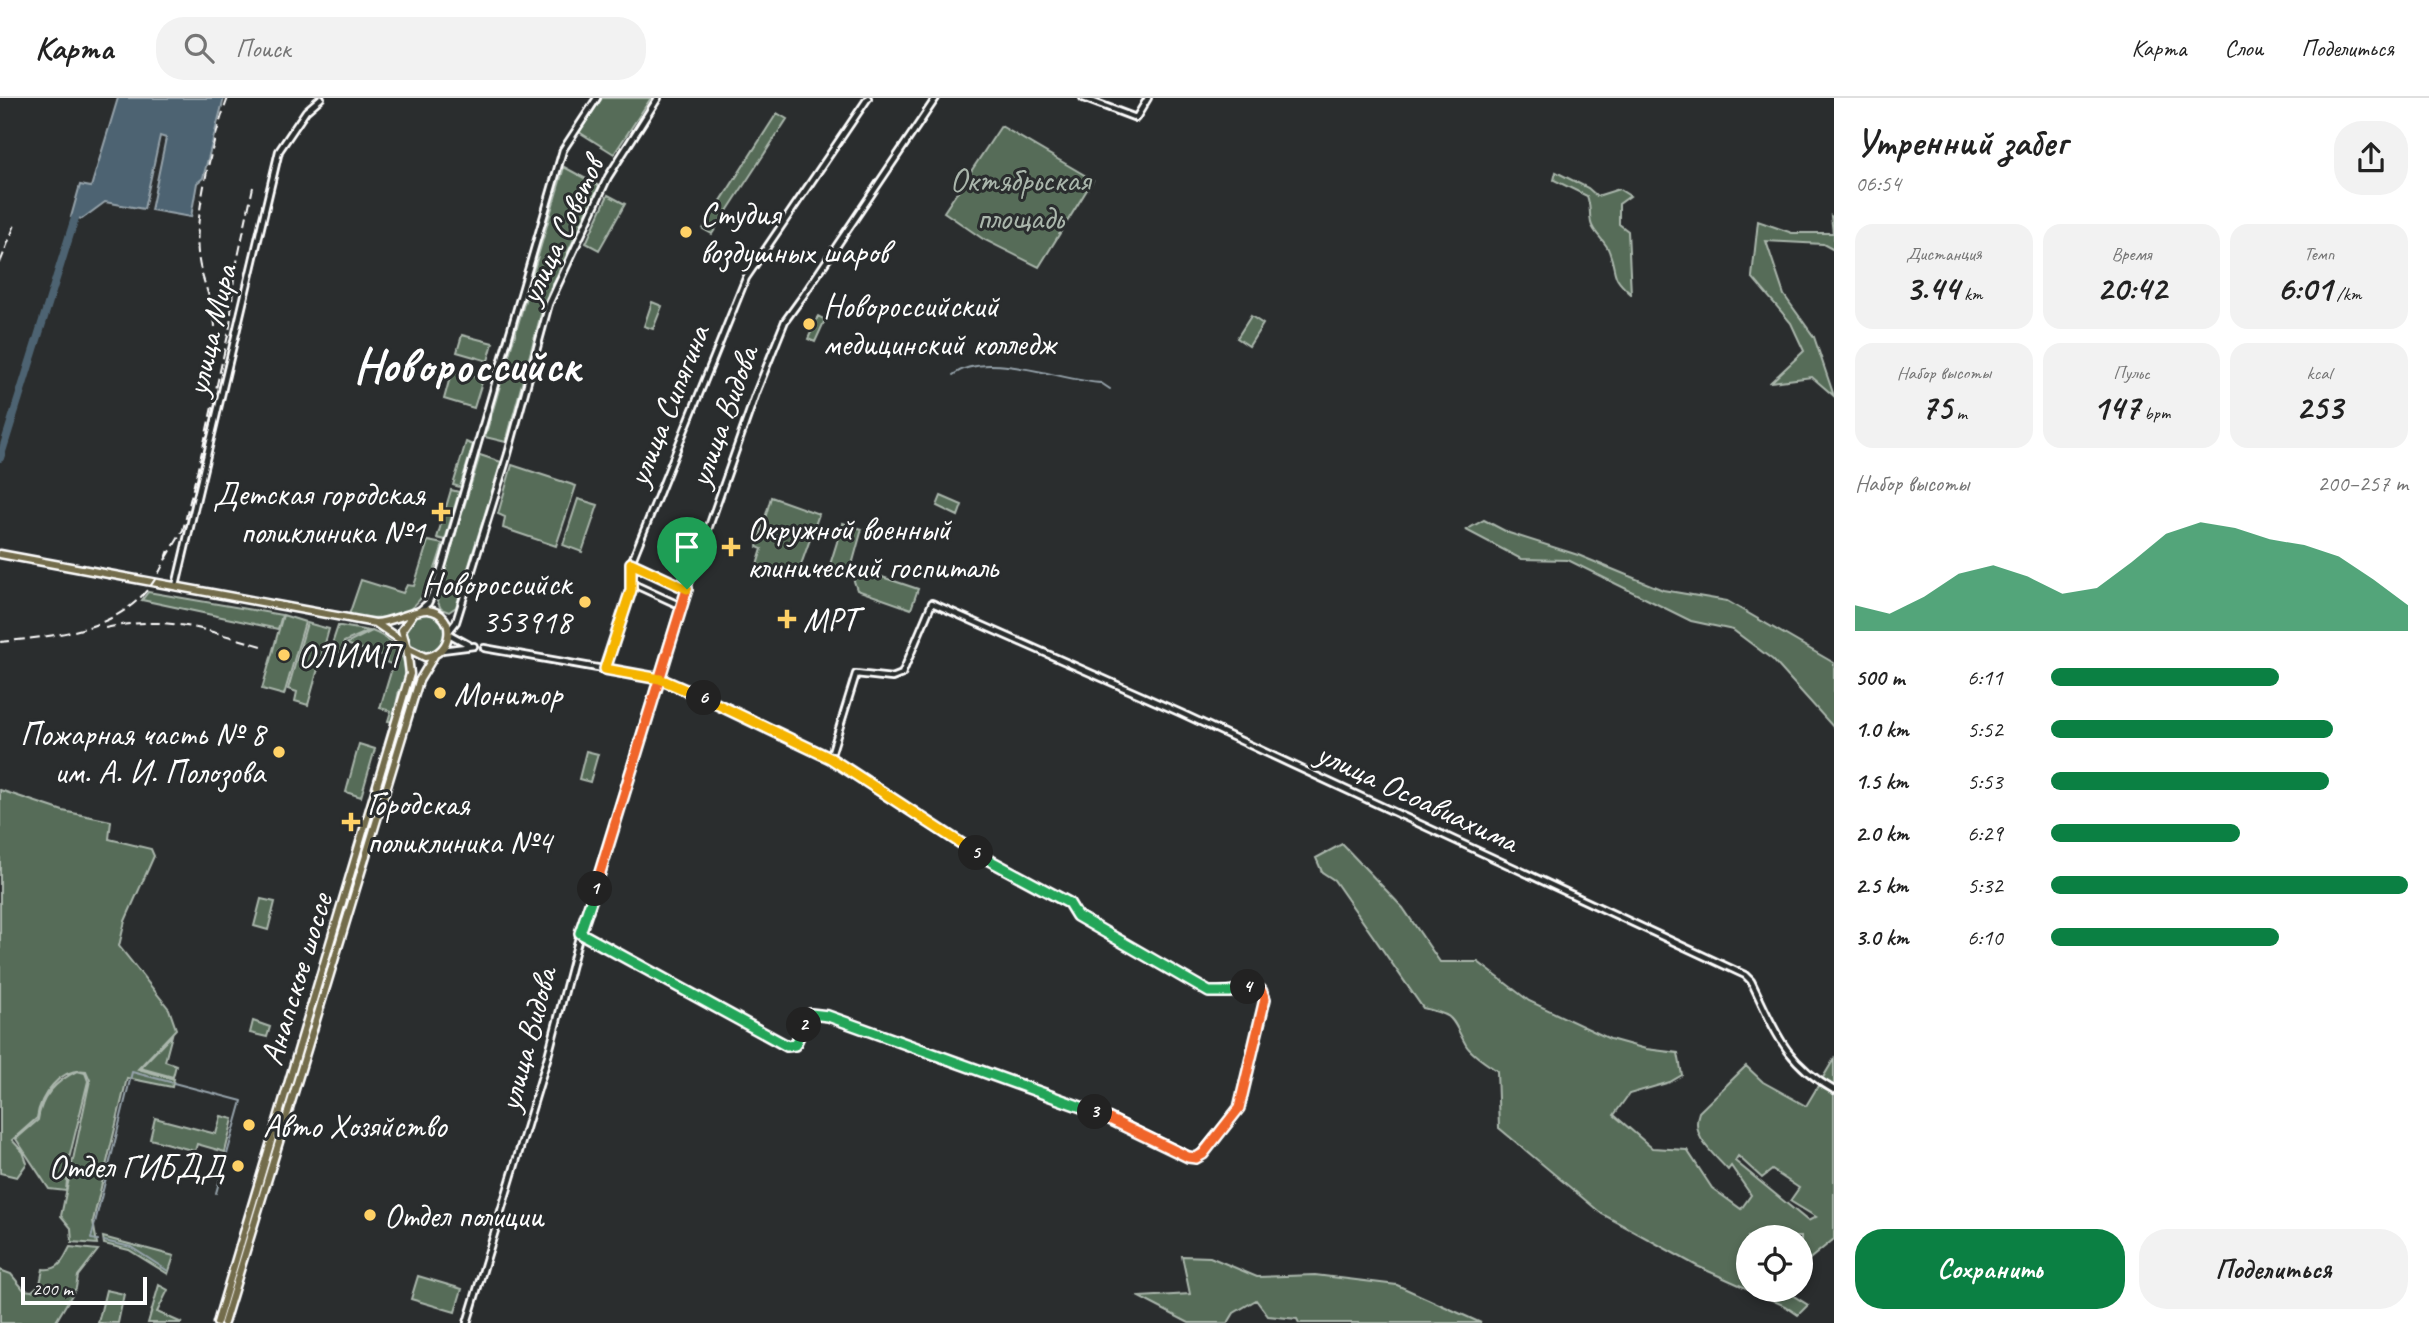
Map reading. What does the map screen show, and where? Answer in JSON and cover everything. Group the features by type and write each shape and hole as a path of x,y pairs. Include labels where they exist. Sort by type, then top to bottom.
{"highway":[{"path":"0,554 375,623 396,620 416,612 436,612 445,620 449,632 442,650 434,656 420,656 375,623"},
{"path":"406,646 404,625 416,612"},
{"name":"Анапское шоссе","path":"217,1323 410,674 406,646"},
{"name":"Анапское шоссе","path":"223,1323 419,681 434,656"}],"street":[{"name":"улица Мира","path":"176,587 279,151 306,111 321,98"},
{"name":"улица Советов","path":"416,612 428,603 437,584 563,150 597,98"},
{"name":"улица Советов","path":"449,632 456,622 487,524 549,304 608,177 658,98"},
{"name":"улица Сипягина","path":"631,563 660,486 752,266 868,98"},
{"name":"улица Видова","path":"467,1323 548,1056 580,933 681,606 776,343 792,307 803,296 936,98"},
{"path":"1083,98 1134,118 1140,116 1148,98"},
{"path":"605,669 631,583 631,563 687,589"},
{"path":"631,583 681,606"},
{"name":"улица Осоавиахима","path":"830,758 856,674 892,678 902,674 932,603 1181,713 1745,975 1751,981 1777,1038 1790,1056 1834,1090"},
{"path":"442,650 472,645 449,632"},
{"path":"484,648 660,679 830,758 965,847 1069,903 1077,916 1180,977 1209,992 1230,992 1247,987 1256,988 1264,995 1239,1108 1196,1158 1097,1112 828,1016 811,1014 797,1042 791,1047 688,994 580,933"}],"green space":[{"path":"602,98 651,98 614,154 579,132"},
{"path":"777,113 787,119 712,234 703,229"},
{"name":"Октябрьская площадь","path":"1001,126 1093,180 1039,267 983,239 944,212"},
{"path":"564,167 599,186 544,303 506,442 485,437"},
{"path":"1556,172 1588,188 1597,196 1619,189 1630,196 1619,204 1619,224 1628,231 1631,294 1617,278 1607,247 1592,227 1587,196 1554,180"},
{"path":"608,195 625,204 599,250 586,243"},
{"path":"1831,216 1834,218 1834,250 1823,244 1766,241 1784,295 1814,337 1834,396 1812,377 1771,382 1804,351 1791,323 1752,277 1758,221 1792,233 1833,233"},
{"path":"652,302 662,306 653,329 644,326"},
{"path":"818,316 825,320 815,342 808,339"},
{"path":"1251,316 1263,324 1249,346 1237,338"},
{"path":"462,335 493,343 488,361 457,352"},
{"path":"452,370 483,379 474,408 444,399"},
{"path":"466,442 473,445 460,487 453,485"},
{"path":"480,455 501,462 456,607 449,612 441,609 436,598"},
{"path":"512,465 576,486 556,546 503,528 505,517 498,514"},
{"path":"451,490 459,492 445,540 437,538"},
{"path":"941,496 962,505 958,516 937,506"},
{"path":"771,497 819,514 798,573 757,565 762,549 757,547"},
{"path":"578,499 598,505 582,552 563,545"},
{"path":"1484,520 1509,533 1578,555 1663,590 1727,601 1834,663 1834,728 1773,660 1733,630 1691,621 1568,560 1521,559 1466,530"},
{"path":"843,523 862,529 852,565 839,576 828,571"},
{"path":"428,541 443,544 430,581 414,605 403,613 389,617 349,615 361,580 403,593 407,585 414,586"},
{"path":"864,571 918,589 911,609 857,590 853,578"},
{"path":"148,592 282,615 278,629 142,600"},
{"path":"425,613 439,619 445,633 439,647 425,653 411,647 405,633 411,619"},
{"name":"ОЛИМП","path":"283,615 305,622 284,695 262,689"},
{"path":"307,623 329,629 308,705 295,701 297,692 288,689"},
{"path":"338,626 369,631 344,642 341,653 330,650"},
{"path":"372,631 390,641 404,661 405,680 403,690 399,690 393,722 388,721 391,711 380,708 393,665 386,662 387,657 346,644"},
{"path":"414,680 362,860 357,859 412,681"},
{"path":"359,744 375,749 361,797 346,792"},
{"path":"586,751 598,754 590,782 579,779"},
{"path":"0,790 63,811 111,821 109,839 151,849 154,856 125,921 119,946 169,1009 176,1029 138,1069 174,1079 172,1087 127,1078 93,1221 97,1244 72,1242 71,1228 61,1216 90,1080 86,1071 77,1071 60,1078 47,1092 37,1118 12,1140 23,1152 27,1163 17,1177 0,1173"},
{"path":"1342,844 1403,908 1440,962 1478,962 1529,1001 1610,1039 1646,1049 1678,1053 1682,1075 1670,1082 1629,1094 1614,1115 1652,1148 1687,1150 1712,1188 1741,1209 1751,1195 1731,1166 1728,1170 1704,1144 1698,1129 1699,1112 1746,1066 1763,1082 1806,1106 1834,1059 1834,1239 1813,1256 1813,1225 1736,1225 1736,1284 1697,1266 1602,1214 1499,1128 1497,1071 1469,1049 1451,1019 1442,1013 1423,1008 1334,880 1322,872 1316,858","holes":["1738,1156 1762,1178 1772,1170 1799,1188 1790,1201 1816,1217 1808,1221 1735,1161"]},
{"path":"261,899 275,902 268,930 254,926"},
{"path":"253,1021 270,1027 267,1037 250,1033"},
{"path":"172,1035 165,1061 176,1065 173,1077 140,1068"},
{"path":"77,1071 85,1073 88,1081 69,1159 66,1191 49,1189 16,1139 38,1120 42,1104 51,1090"},
{"path":"221,1116 233,1119 225,1152 197,1144 195,1151 150,1139 155,1118 216,1134"},
{"path":"103,1237 174,1256 168,1274 129,1250 104,1244"},
{"path":"70,1247 98,1250 78,1276 76,1288 55,1323 0,1323 0,1270 11,1274 24,1290 32,1291 40,1284 43,1269 57,1266"},
{"path":"1182,1256 1210,1257 1257,1277 1315,1275 1397,1285 1481,1323 1299,1323 1297,1319 1268,1316 1256,1300 1234,1313 1228,1323 1189,1323 1139,1297 1190,1294"},
{"path":"418,1276 462,1289 455,1312 411,1299"},
{"path":"159,1285 168,1290 157,1312 182,1323 148,1323"},
{"path":"106,1290 124,1294 118,1323 98,1323"},
{"path":"1776,1302 1803,1302 1808,1305 1798,1315"}],"water":[{"path":"118,98 224,98 203,178 197,183 191,217 151,210 166,138 160,136 144,209 105,202 82,219 71,217 80,185 91,187"}],"waterway":[{"path":"0,458 75,218"},
{"path":"953,375 967,368 1004,366 1101,383 1110,389"},
{"path":"98,1240 91,1239 132,1072 242,1101 216,1193"},
{"path":"104,1241 131,1247 168,1271"}],"railway":[{"path":"215,327 199,263 199,218 206,175 228,98"},
{"path":"166,559 183,530 204,443 230,326 234,276 253,187"},
{"path":"0,263 16,222"},
{"path":"0,642 78,630 101,623 122,612 141,597 157,576 169,550"},
{"path":"105,628 148,623 185,626 262,646"}],"place":[{"name":"Студия воздушных шаров","path":"686,232"},
{"name":"Новороссийский медицинский колледж","path":"809,324"},
{"name":"Детская городская поликлиника №1","path":"441,512"},
{"name":"Окружной военный клинический госпиталь","path":"731,547"},
{"name":"Новороссийск 353918","path":"585,602"},
{"name":"МРТ","path":"787,619"},
{"name":"ОЛИМП","path":"284,655"},
{"name":"Монитор","path":"440,693"},
{"name":"Пожарная часть № 8 им. А. И. Полозова","path":"279,752"},
{"name":"Городская поликлиника №4","path":"351,822"},
{"name":"Авто Хозяйство","path":"249,1125"},
{"name":"Отдел ГИБДД","path":"238,1166"},
{"name":"Отдел полиции","path":"370,1215"}],"district":[{"name":"Новороссийск","path":"467,365"}],"route":[{"path":"687,589 631,563 631,590 605,669 660,679 830,758 965,847 1069,903 1077,916 1130,949 1209,992 1230,992 1242,987 1261,990 1265,999 1239,1108 1203,1154 1196,1158 1188,1157 1109,1117 817,1013 806,1019 795,1045 787,1046 580,933 615,826 660,679 681,606 687,589"}]}
